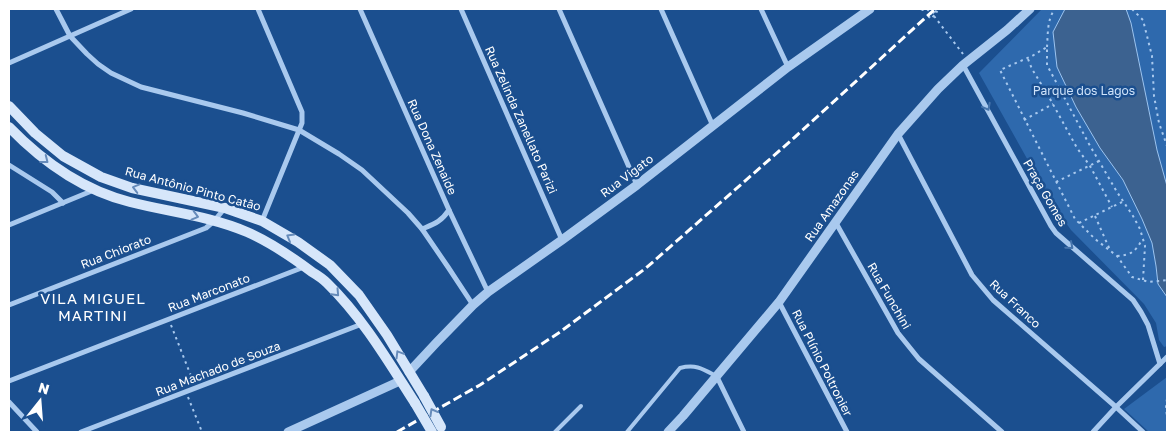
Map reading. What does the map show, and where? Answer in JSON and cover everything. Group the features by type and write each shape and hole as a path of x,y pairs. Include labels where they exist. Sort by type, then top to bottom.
{"main road":[{"name":"Rua Antônio Pinto Catão","path":"9,106 35,133 63,156 101,176 132,188 224,208 262,220 298,242 330,265 359,295 387,335 424,396 439,431"},
{"name":"Rua Antônio Pinto Catão","path":"9,127 26,145 57,170 94,190 128,202 185,213 247,232 275,246 305,266 326,282 350,308 378,346 414,403 439,431"}],"street":[{"path":"56,9 70,36 98,64 111,73 141,87 243,113 300,130 362,170 408,213 422,229 473,305"},
{"path":"9,63 131,9"},
{"path":"258,9 302,112 300,130 262,220"},
{"name":"Rua Dona Zenaide","path":"360,9 449,210 488,292"},
{"name":"Rua Zelinda Zanellato Parizi","path":"461,9 562,240"},
{"path":"559,9 637,185"},
{"path":"661,9 713,126"},
{"path":"761,9 788,67"},
{"name":"Rua Amazonas","path":"668,432 717,377 779,302 898,134 938,89 1030,9"},
{"name":"Rua Vigato","path":"409,372 473,305 488,292 637,185 864,10"},
{"name":"Praça Gomes","path":"966,63 1051,226 1056,233 1133,300 1148,325 1160,364"},
{"name":"Rua Franco","path":"898,134 972,275 993,300 1143,432"},
{"path":"9,164 52,192 63,203"},
{"path":"9,225 94,190"},
{"name":"Rua Chiorato","path":"9,305 206,228 224,208"},
{"path":"422,229 439,222 449,210"},
{"name":"Rua Funchini","path":"836,222 898,333 919,359 1002,432"},
{"name":"Rua Marconato","path":"9,381 305,266"},
{"name":"Rua Plínio Poltronier","path":"779,302 847,432"},
{"name":"Rua Machado de Souza","path":"81,432 362,324"},
{"path":"1093,432 1167,358"},
{"path":"717,377 744,432"},
{"path":"288,432 400,381"},
{"path":"9,402 37,432"}],"lane":[{"path":"627,432 680,368 688,366 698,367 717,377"},
{"path":"555,432 581,406"}],"path":[{"path":"924,9 933,15 966,63"},
{"path":"1055,9 1048,29 1047,65 1071,112 1140,229 1145,246 1143,280"},
{"path":"1132,9 1143,20 1149,43 1152,56 1154,96 1159,124 1167,146"},
{"path":"1047,47 1000,70 1024,120 1075,219 1095,239 1117,256 1132,277 1149,282 1167,280"},
{"path":"1027,58 1112,207"},
{"path":"1024,120 1053,104"},
{"path":"1056,182 1099,161"},
{"path":"1080,224 1123,201"},
{"path":"1095,216 1111,251"},
{"path":"1117,256 1129,255 1138,247 1143,239"},
{"path":"168,319 196,388"},
{"path":"186,392 202,432"},
{"path":"1167,399 1167,418"}],"green space":[{"name":"Parque dos Lagos","path":"1042,9 1167,9 1167,346 1164,347 1159,340 1156,323 1144,304 1071,230 1053,205 979,73"},
{"path":"1167,377 1167,432 1149,432 1124,409"}],"shaded area":[{"path":"1065,9 1126,9 1131,23 1157,150 1167,186 1167,297 1158,284 1152,243 1142,219 1123,180 1100,148 1076,107 1057,67 1053,32"}],"railway":[{"path":"397,432 480,385 560,332 646,268 795,137 935,9"}],"district":[{"name":"VILA MIGUEL MARTINI","path":"93,308"}]}
